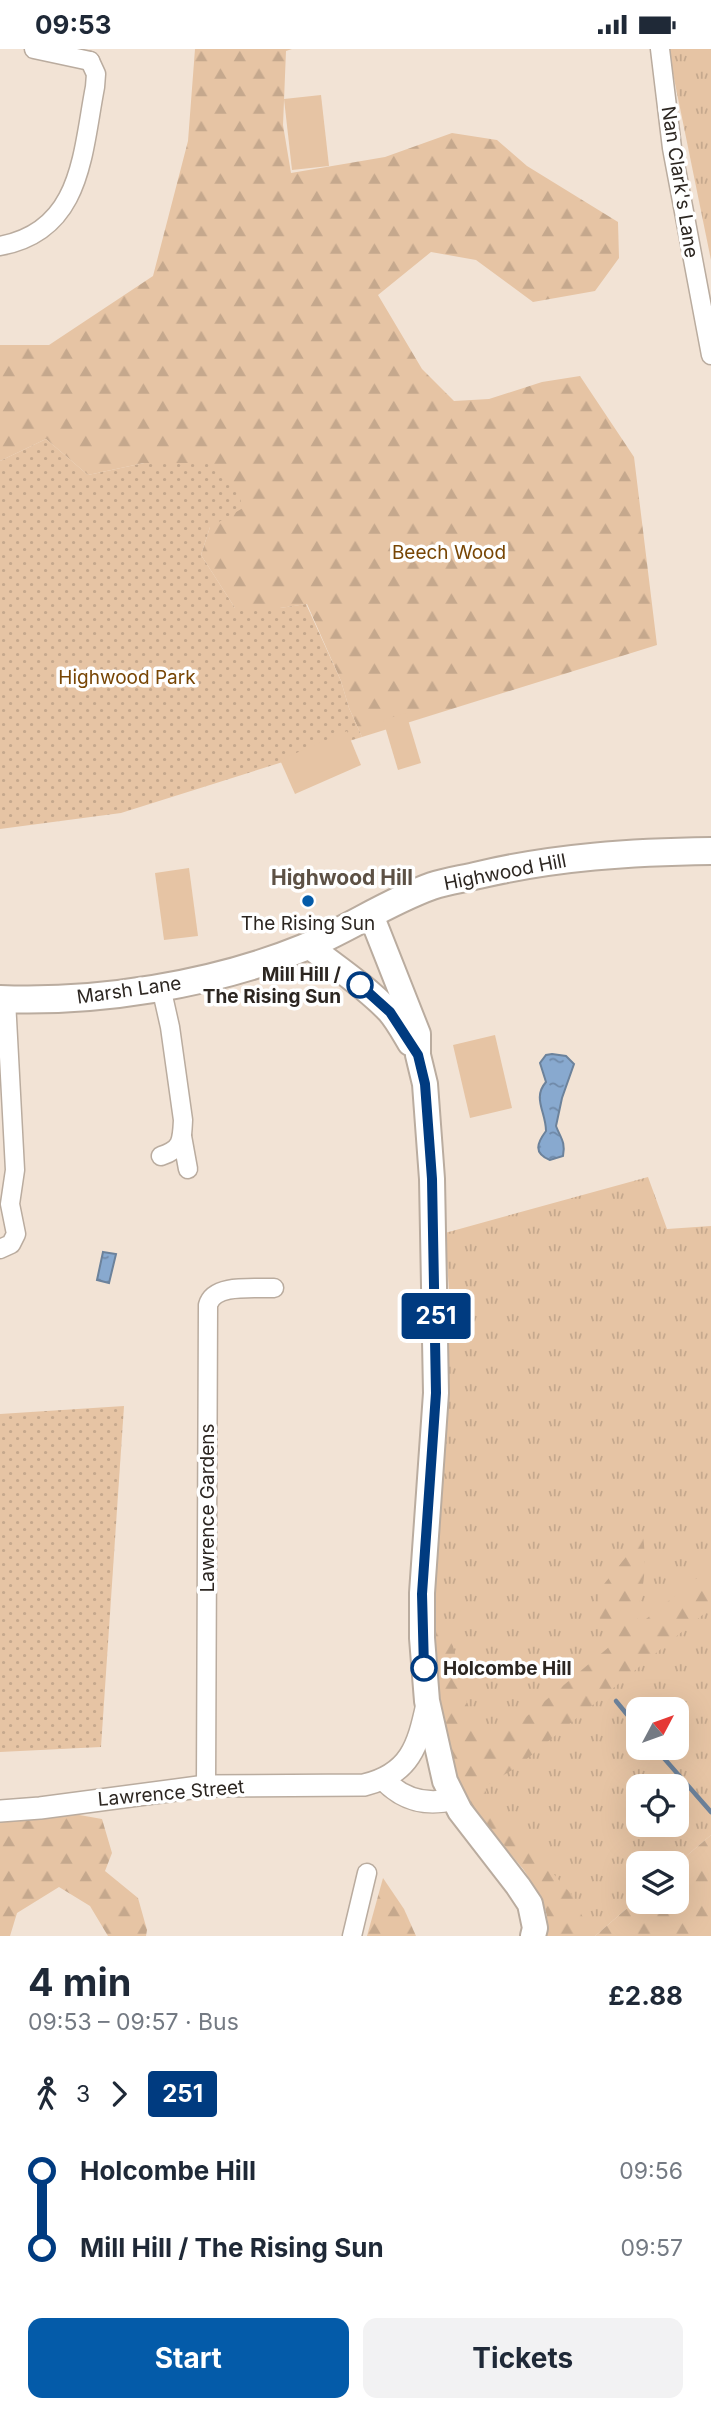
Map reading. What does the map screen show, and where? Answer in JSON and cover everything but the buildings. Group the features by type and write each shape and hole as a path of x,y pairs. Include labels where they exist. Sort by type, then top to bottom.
{"main road":[{"name":"Highwood Hill","path":"371,915 412,893 435,885 517,866 615,853 711,851"},
{"name":"Marsh Lane","path":"3,1000 57,1000 161,987 240,970 309,946 371,915"},
{"path":"371,915 418,1034 431,1165 436,1393 422,1594 422,1647 428,1702 445,1781 475,1833 530,1905 535,1928 533,1936"},
{"path":"336,934 342,970"},
{"path":"309,946 342,970 390,1012 418,1055"}],"street":[{"path":"0,246 33,236 49,225 64,206 75,183 95,87 94,55 34,49"},
{"name":"Nan Clark's Lane","path":"660,49 672,148 711,355"},
{"path":"161,987 177,1071 182,1136 188,1169"},
{"path":"0,1249 12,1244 16,1234 5,1210 15,1170 3,1000"},
{"path":"161,1156 173,1152 179,1146 182,1136"},
{"name":"Lawrence Gardens","path":"206,1786 208,1305 210,1298 219,1290 274,1288"},
{"path":"428,1702 421,1730 405,1764 384,1780 395,1791 420,1802 437,1803 454,1799"},
{"name":"Lawrence Street","path":"0,1811 206,1786 364,1785 384,1780"},
{"path":"352,1936 368,1873"}],"green space":[{"name":"Beech Wood","path":"195,49 292,49 286,51 283,125 291,173 385,157 452,133 497,140 527,166 618,222 619,258 595,291 533,302 476,260 431,252 378,295 422,369 454,401 489,399 542,382 580,376 634,457 657,645 362,737 307,604 280,608 235,608 201,555 210,527 144,463 88,475 46,439 0,461 0,345 49,345 153,276 188,141"},
{"path":"668,49 711,49 711,260"},
{"path":"321,95 329,166 292,170 284,99"},
{"name":"Highwood Park","path":"46,439 88,475 144,463 213,463 236,486 243,508 210,527 201,555 235,608 280,608 306,604 341,681 362,737 121,813 0,829 0,461"},
{"path":"406,713 421,763 398,770 383,720"},
{"path":"347,731 361,765 295,794 280,760"},
{"path":"189,868 198,936 164,940 155,873"},
{"path":"495,1035 512,1108 470,1118 453,1045"},
{"path":"648,1177 667,1229 711,1226 711,1835 689,1854 689,1851 626,1851 626,1909 595,1936 546,1936 550,1925 539,1894 524,1870 482,1820 439,1688 433,1644 435,1535 443,1469 448,1382 449,1290 445,1233"},
{"path":"124,1406 101,1747 0,1752 0,1414"},
{"path":"643,1536 644,1576 636,1616 641,1623 711,1567 711,1608 517,1767 484,1787 489,1800 572,1895 592,1936 546,1936 547,1919 533,1883 478,1814 460,1784 442,1714 433,1621 448,1630 467,1703 480,1729 490,1741 514,1727 609,1647 597,1610 600,1589"},
{"path":"40,1808 102,1819 112,1853 105,1871 138,1898 147,1930 146,1936 108,1936 90,1906 59,1887 17,1913 10,1936 0,1936 0,1811"},
{"path":"711,1835 711,1936 595,1936 626,1909 626,1914 689,1914 689,1854"},
{"path":"383,1878 404,1909 416,1936 367,1936"}],"water":[{"path":"546,1055 566,1056 574,1064 556,1126 563,1143 563,1156 550,1160 541,1154 538,1147 546,1131 540,1094 546,1082 540,1063"},
{"path":"103,1252 116,1254 109,1283 97,1280"}],"waterway":[{"path":"616,1701 626,1713"},
{"path":"666,1761 711,1812"}],"bus line":[{"name":"251","path":"360,985 390,1012 418,1055 425,1084 432,1179 436,1393 422,1594 424,1668"}],"place":[{"name":"The Rising Sun","path":"308,901"},
{"name":"Mill Hill / The Rising Sun","path":"360,985"},
{"name":"Holcombe Hill","path":"424,1668"}],"district":[{"name":"Highwood Hill","path":"342,877"}]}
